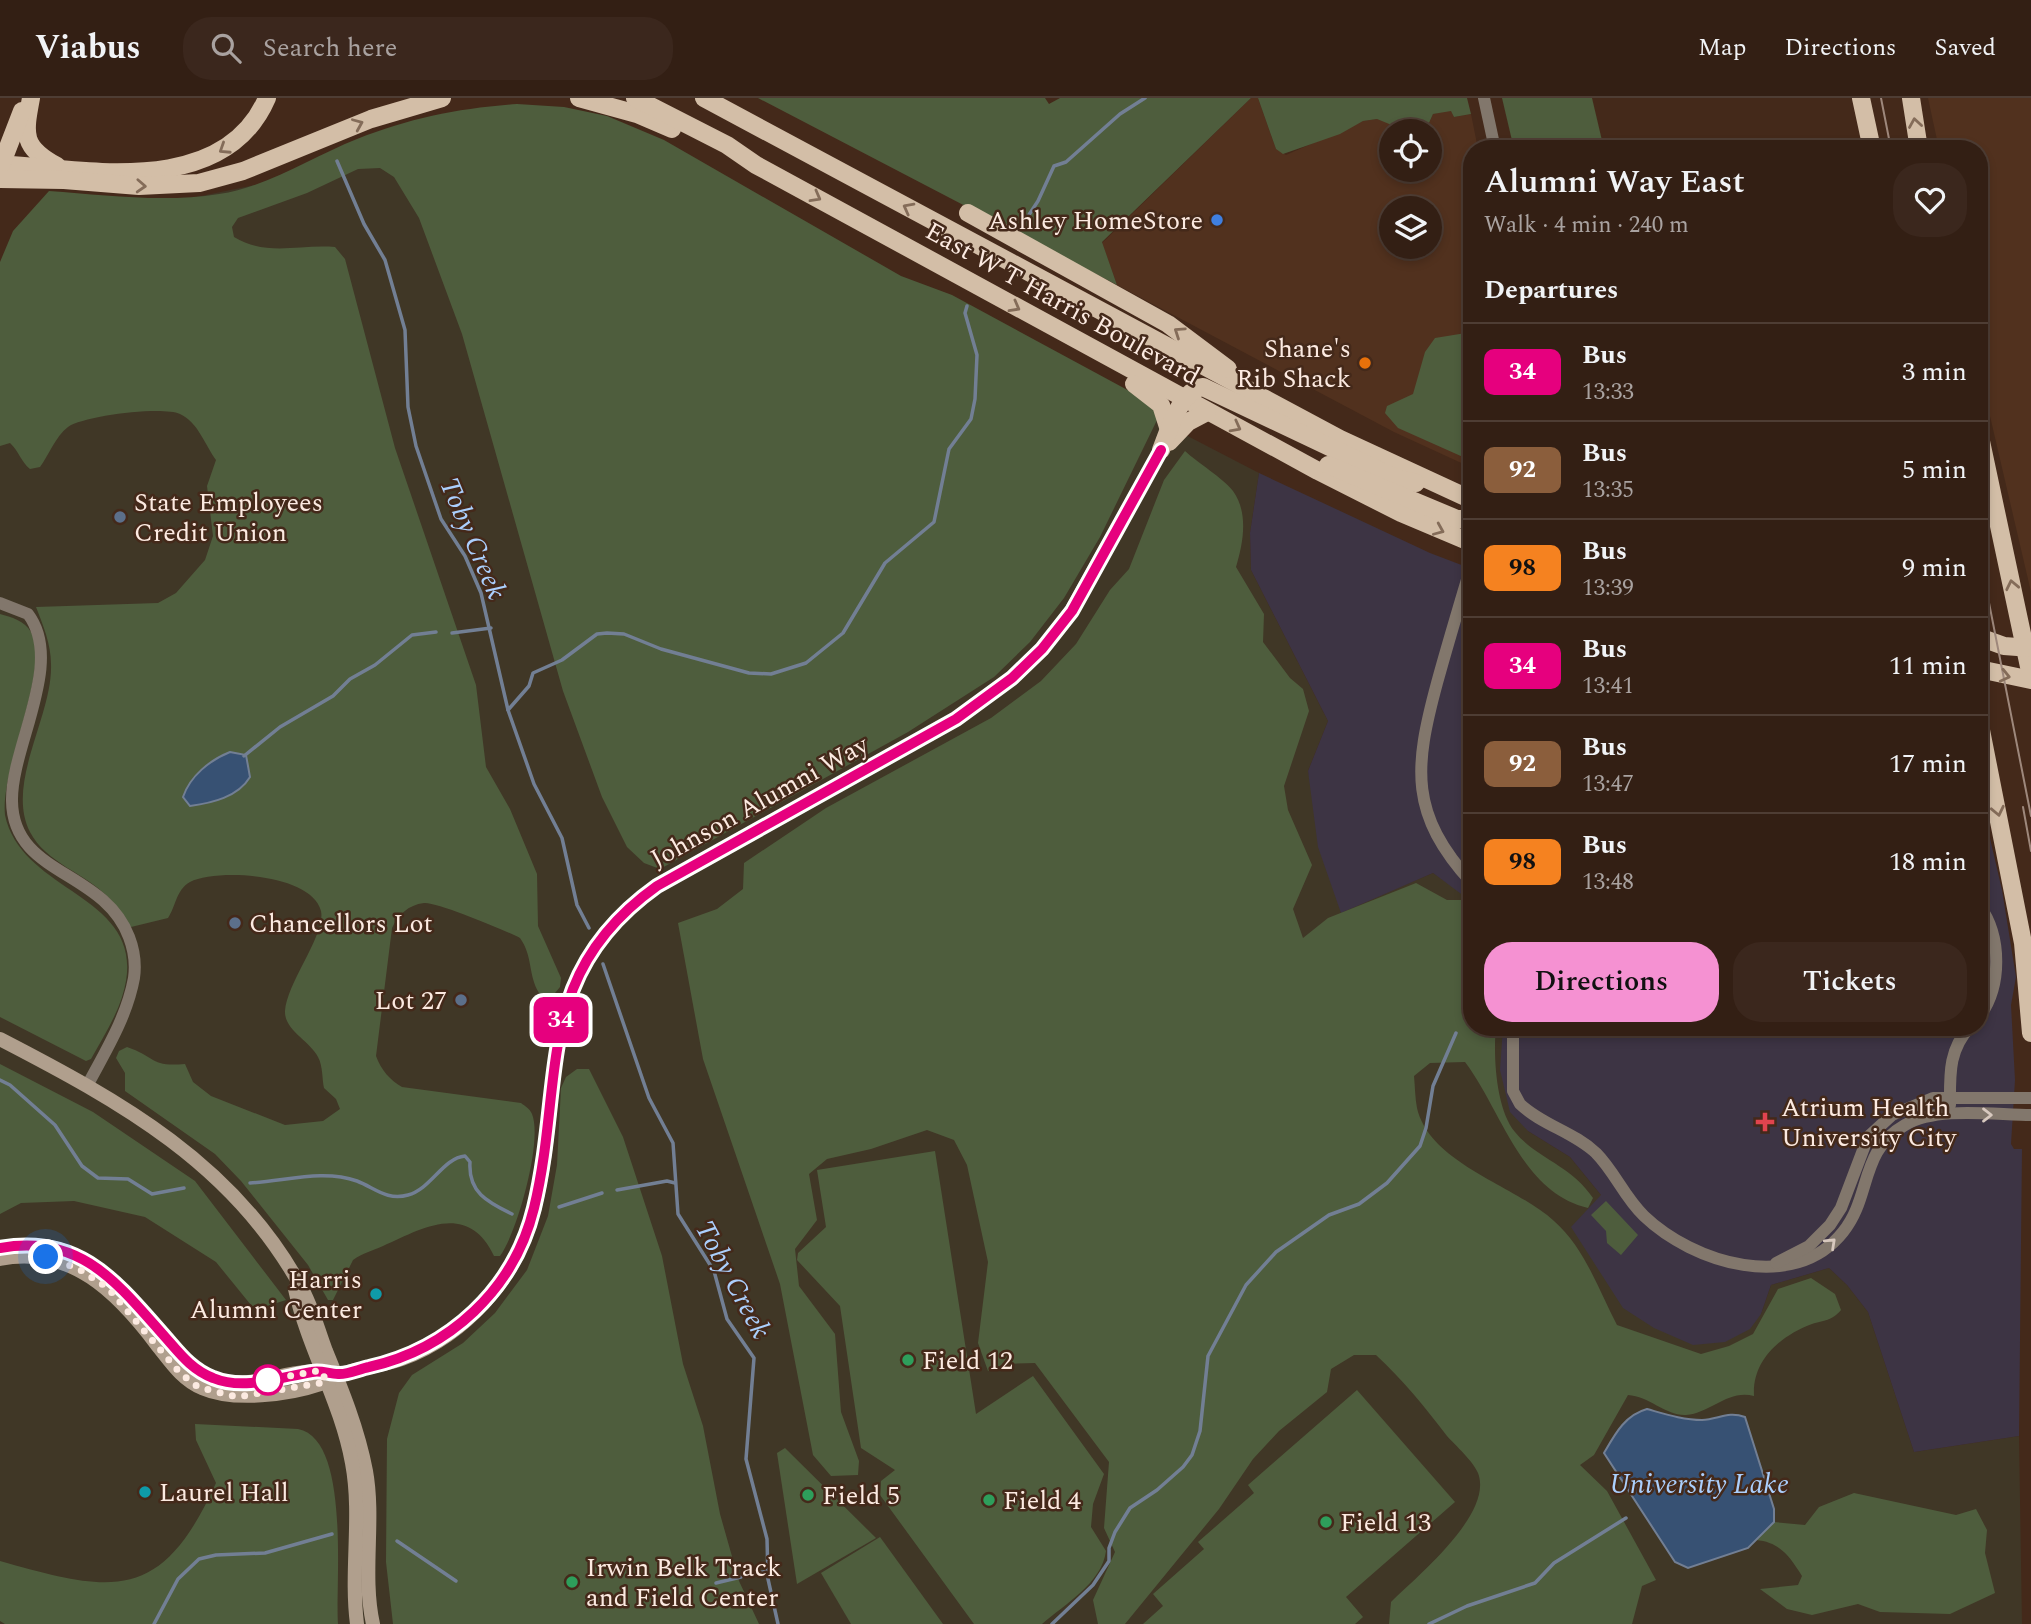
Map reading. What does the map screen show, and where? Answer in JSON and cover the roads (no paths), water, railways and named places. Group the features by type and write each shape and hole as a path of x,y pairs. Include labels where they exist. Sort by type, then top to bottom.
{"main road":[{"path":"29,98 26,125 29,142 34,152 61,167"},
{"path":"0,169 29,98"},
{"path":"0,169 61,167 160,170 197,163 223,151 238,139 251,125 267,98"},
{"path":"0,169 64,180 139,186 199,183 243,171 371,119 442,98"},
{"path":"579,98 638,114 721,153 756,164"},
{"name":"East W T Harris Boulevard","path":"635,98 727,145 756,164 1185,401 1401,513 1463,539"},
{"name":"East W T Harris Boulevard","path":"704,98 1340,439 1463,496"},
{"path":"718,98 748,122"},
{"path":"1861,98 1868,140"},
{"path":"1911,98 1918,140"},
{"path":"968,213 1168,324 1202,348 1251,390"},
{"path":"1094,350 1116,371 1159,401 1168,419 1169,430"},
{"path":"1161,450 1185,401 1196,388 1208,388 1393,477 1454,491"},
{"path":"1161,450 1188,422 1206,412"},
{"path":"1287,454 1352,474 1457,519 1463,519"},
{"path":"1988,472 2028,648 2031,678 1988,671"},
{"path":"1988,640 2004,646 2028,648"},
{"path":"1988,766 2023,943 2031,1033"}],"street":[{"path":"1484,98 1493,140"},
{"name":"Johnson Alumni Way","path":"0,1259 46,1257 73,1265 92,1276 112,1292 180,1373 211,1392 245,1397 390,1363 436,1342 477,1310 511,1266 534,1207 562,1016 578,975 612,925 657,886 956,719 1012,678 1042,649 1072,611 1161,450"},
{"path":"1463,594 1425,725 1420,762 1423,793 1432,826 1448,856 1463,873"},
{"path":"0,603 28,614 39,640 38,683 13,788 12,808 19,833 45,861 102,896 124,926 134,954 134,976 127,1005 87,1086"},
{"path":"1988,922 1996,967 1993,992 1988,1001"},
{"path":"1513,1036 1514,1091 1525,1108 1595,1152 1629,1201 1676,1241 1721,1259 1769,1265 1793,1264 1824,1250 1849,1224 1872,1157 1888,1138 1911,1121 1932,1115 2031,1115"},
{"path":"1950,1115 1951,1059 1956,1044 1963,1036"},
{"path":"0,1039 150,1124 209,1170 252,1216 306,1295 354,1478 357,1624"},
{"path":"1769,1265 1809,1246 1830,1225 1841,1208 1864,1143 1881,1123 1910,1106 1933,1098 2031,1098"},
{"name":"Johnson Alumni Way","path":"0,1248 47,1247 96,1265 121,1286 186,1361 216,1379 251,1383 328,1376"},
{"path":"328,1376 346,1396 367,1473 369,1597 373,1624"}],"water":[{"path":"230,752 246,755 250,777 245,784 232,794 215,801 190,806 183,797 190,782 208,764"},
{"name":"University Lake","path":"1647,1409 1695,1420 1728,1415 1745,1417 1774,1509 1774,1522 1748,1548 1688,1568 1675,1562 1604,1453 1627,1421"}],"waterway":[{"path":"1019,230 1038,201 1054,166 1066,162 1120,114 1145,98"},
{"name":"Toby Creek","path":"337,161 364,224 385,260 405,330 408,407 416,446 441,519 465,556 481,593 508,710 534,784 562,838 577,905 589,928"},
{"path":"508,710 529,686 533,673 562,660 597,634 624,634 661,649 749,673 771,674 806,663 843,633 885,563 934,522 949,449 971,419 975,399 977,355 965,313 967,306"},
{"path":"452,633 491,628"},
{"path":"244,756 280,727 333,696 350,679 375,665 412,635 436,632"},
{"name":"Toby Creek","path":"603,964 649,1098 673,1143 678,1214 714,1271 727,1319 754,1358 746,1459 767,1539 768,1579 778,1624"},
{"path":"1052,1624 1093,1585 1109,1561 1109,1548 1115,1532 1130,1508 1157,1490 1183,1467 1192,1455 1200,1431 1208,1356 1246,1285 1276,1252 1329,1215 1359,1204 1387,1183 1420,1146 1433,1086 1456,1033"},
{"path":"0,1080 10,1085 55,1125 82,1166 98,1178 128,1179 152,1194 184,1188"},
{"path":"250,1183 331,1176 357,1181 387,1195 401,1196 416,1192 450,1162 465,1156 470,1162 472,1181 481,1195 512,1214"},
{"path":"617,1190 667,1181 675,1183"},
{"path":"559,1207 602,1193"},
{"path":"1429,1624 1467,1606 1535,1583 1554,1563 1626,1518"},
{"path":"154,1624 178,1579 199,1559 216,1555 265,1553 332,1534"},
{"path":"397,1541 456,1581"},
{"path":"757,1573 768,1571"},
{"path":"716,1583 741,1577"}],"tram line":[{"path":"1881,98 1889,140"},
{"path":"1988,598 2031,816"},
{"path":"2023,807 2031,851"}],"place":[{"name":"Ashley HomeStore","path":"1217,220"},
{"name":"Shane's Rib Shack","path":"1365,363"},
{"name":"State Employees Credit Union","path":"120,517"},
{"name":"Chancellors Lot","path":"235,923"},
{"name":"Lot 27","path":"461,1000"},
{"name":"Atrium Health University City","path":"1765,1122"},
{"name":"Harris Alumni Center","path":"376,1294"},
{"name":"Field 12","path":"908,1360"},
{"name":"Laurel Hall","path":"145,1492"},
{"name":"Field 5","path":"808,1495"},
{"name":"Field 4","path":"989,1500"},
{"name":"Field 13","path":"1326,1522"},
{"name":"Irwin Belk Track and Field Center","path":"572,1582"}]}
